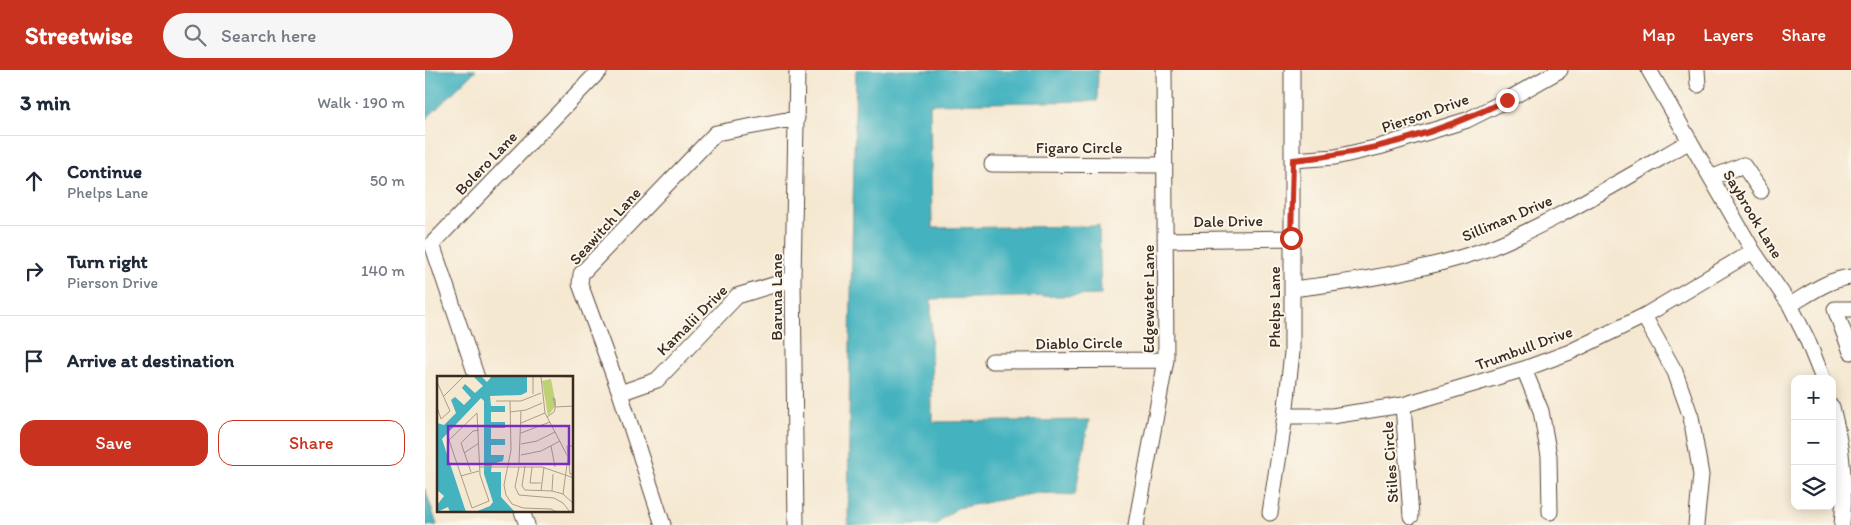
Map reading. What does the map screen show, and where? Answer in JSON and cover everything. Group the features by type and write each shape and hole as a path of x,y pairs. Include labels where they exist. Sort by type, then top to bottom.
{"street":[{"name":"Bolero Lane","path":"476,376 432,244 600,70"},
{"name":"Baruna Lane","path":"796,525 793,279 797,70"},
{"name":"Edgewater Lane","path":"1136,525 1166,360 1164,70"},
{"name":"Phelps Lane","path":"1270,513 1285,416 1292,352 1292,70"},
{"name":"Pierson Drive","path":"1293,160 1335,156 1379,147 1467,120 1560,70"},
{"name":"Saybrook Lane","path":"1649,70 1753,251 1790,305 1807,339 1821,375"},
{"name":"Seawitch Lane","path":"663,525 620,393 580,284 581,274 716,133 797,118"},
{"name":"Silliman Drive","path":"1292,289 1386,276 1479,252 1530,230 1588,200 1690,141"},
{"name":"Figaro Circle","path":"992,164 1165,165"},
{"path":"1711,178 1743,165 1761,191"},
{"name":"Dale Drive","path":"1165,240 1291,238"},
{"name":"Trumbull Drive","path":"1285,416 1332,416 1403,405 1524,369 1570,352 1644,316 1753,251"},
{"path":"1790,305 1823,285 1840,278 1851,277"},
{"name":"Kamalii Drive","path":"620,393 657,380 737,296 793,279"},
{"path":"1851,309 1835,309 1851,352"},
{"path":"1644,316 1675,372 1691,417 1701,475 1696,525"},
{"name":"Diablo Circle","path":"992,361 1166,360"},
{"path":"1524,369 1541,411 1549,456 1550,512"},
{"name":"Stiles Circle","path":"1403,405 1411,516"},
{"path":"1835,420 1841,444 1843,480 1842,525"},
{"path":"522,512 527,525"}],"water":[{"path":"425,70 476,70 425,120"},
{"path":"856,70 1098,70 1097,101 930,104 932,228 1099,226 1101,295 931,299 932,422 1089,420 1075,495 1037,493 957,508 940,521 938,525 848,525"},
{"path":"425,489 437,525 425,525"}],"route":[{"path":"1291,238 1293,160 1335,156 1379,147 1467,120 1507,100"}]}
